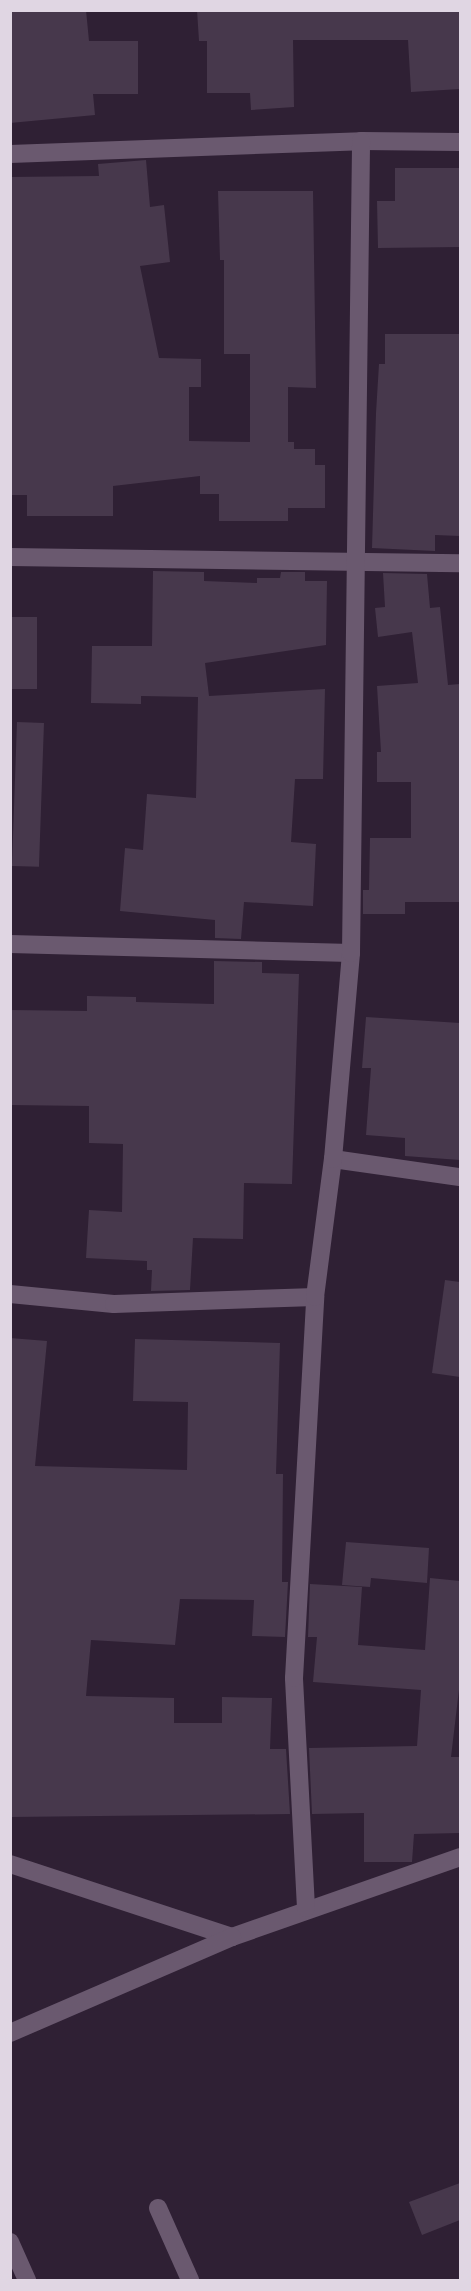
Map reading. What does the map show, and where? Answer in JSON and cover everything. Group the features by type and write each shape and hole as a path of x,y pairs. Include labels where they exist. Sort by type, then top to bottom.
{"street":[{"path":"10,154 361,141 460,142"},
{"path":"306,1908 294,1678 315,1297 333,1159 351,953 361,141"},
{"path":"10,557 460,563"},
{"path":"10,944 351,953"},
{"path":"333,1159 460,1177"},
{"path":"10,1294 114,1304 315,1297"},
{"path":"10,2033 232,1937 306,1908 460,1857"},
{"path":"10,1864 232,1937"},
{"path":"158,2208 190,2280"},
{"path":"10,2242 27,2280"}],"building":[{"path":"10,10 86,10 89,41 138,41 138,94 93,94 95,115 10,123"},
{"path":"197,10 460,10 460,89 411,92 408,40 293,40 294,107 251,110 250,93 207,93 207,41 199,41"},
{"path":"146,160 150,207 164,205 170,262 140,266 159,358 201,359 201,387 189,387 189,441 250,442 250,354 224,354 224,260 220,260 218,191 313,191 316,388 288,387 288,442 294,442 294,449 315,449 315,465 325,465 325,508 288,508 288,521 219,521 219,494 200,494 200,476 113,486 113,516 27,516 27,495 10,495 10,177 99,176 98,164"},
{"path":"395,168 460,168 460,247 378,248 377,201 395,201"},
{"path":"385,334 460,334 460,536 435,535 435,551 372,548 376,413 379,364 385,364"},
{"path":"153,571 204,572 204,581 257,583 257,578 280,578 281,572 305,572 305,581 327,581 326,645 205,663 209,696 325,689 323,779 295,779 291,842 316,844 313,906 244,902 241,939 215,938 215,920 120,911 125,848 143,850 147,794 196,798 198,697 141,696 141,704 91,703 92,646 152,646"},
{"path":"383,573 427,574 430,608 440,607 448,685 460,684 460,902 405,902 405,914 363,914 363,890 369,890 370,838 411,838 411,782 377,782 377,752 381,752 377,686 418,683 412,632 378,637 375,608 385,607"},
{"path":"10,617 37,617 37,689 10,689"},
{"path":"17,722 44,723 39,867 12,866"},
{"path":"214,961 262,962 262,973 299,974 292,1184 244,1183 243,1239 193,1238 190,1290 151,1291 152,1270 147,1270 147,1261 86,1258 89,1210 122,1212 123,1144 89,1143 89,1106 10,1105 10,1010 87,1011 87,996 136,997 136,1002 214,1004"},
{"path":"366,1017 460,1023 460,1160 405,1156 405,1138 366,1135 371,1068 362,1068"},
{"path":"445,1280 460,1282 460,1377 432,1373"},
{"path":"10,1338 47,1341 35,1466 187,1470 188,1402 133,1401 135,1339 280,1343 276,1474 283,1474 282,1582 288,1582 285,1637 252,1636 254,1600 180,1599 175,1645 91,1640 86,1696 174,1698 174,1723 222,1723 222,1697 272,1698 270,1749 286,1749 290,1814 10,1817"},
{"path":"346,1542 429,1548 427,1583 371,1578 370,1587 342,1585"},
{"path":"430,1578 460,1581 460,1681 451,1757 460,1757 460,1833 414,1834 412,1862 364,1862 364,1813 312,1814 309,1748 417,1746 421,1690 313,1682 317,1637 308,1637 310,1584 362,1587 358,1645 425,1650"},
{"path":"460,2183 460,2220 422,2235 409,2202"}]}
